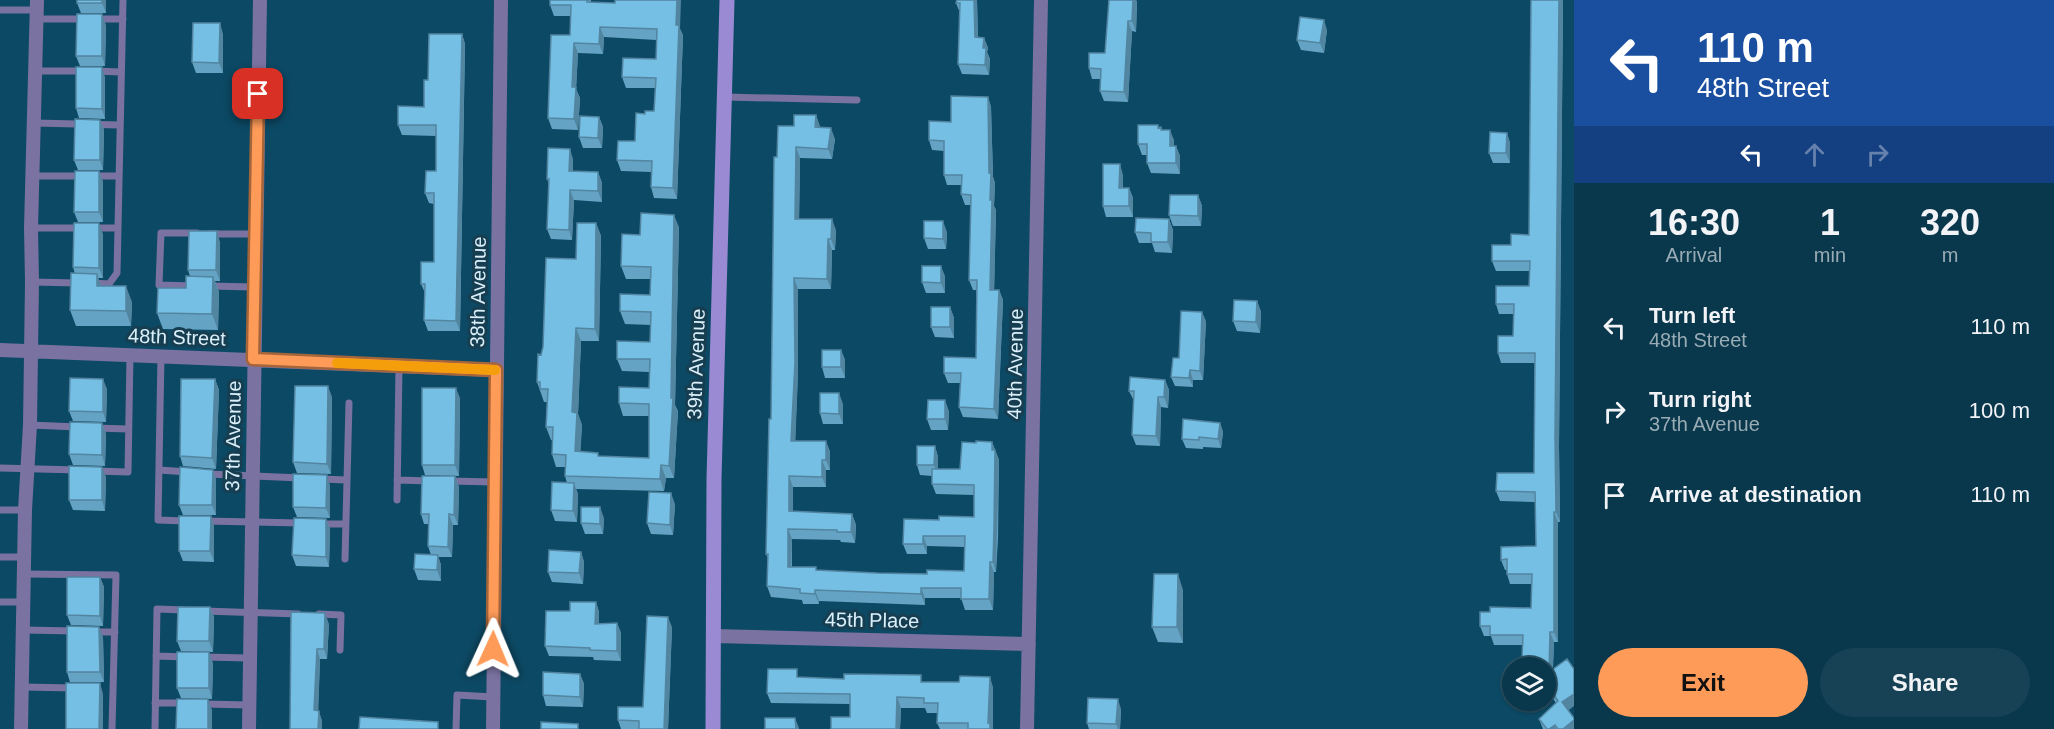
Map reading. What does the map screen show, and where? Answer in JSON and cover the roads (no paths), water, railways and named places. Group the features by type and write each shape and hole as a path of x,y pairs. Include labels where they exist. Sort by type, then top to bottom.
{"main road":[{"name":"39th Avenue","path":"713,729 714,479 727,0"}],"street":[{"name":"37th Avenue","path":"249,729 260,0"},
{"name":"38th Avenue","path":"493,729 501,0"},
{"name":"40th Avenue","path":"1027,729 1041,0"},
{"path":"21,729 25,510 29,468 33,282 31,228 36,10"},
{"name":"48th Street","path":"0,350 496,370"},
{"name":"45th Place","path":"714,636 1029,644"}],"lane":[{"path":"33,282 109,284 117,273 123,0"},
{"path":"0,9 36,10 123,19"},
{"path":"35,71 122,72"},
{"path":"725,97 857,100"},
{"path":"34,123 120,125"},
{"path":"32,176 119,176"},
{"path":"31,228 118,228"},
{"path":"255,234 161,233 159,285 255,287"},
{"path":"0,468 128,472 130,355"},
{"path":"161,356 158,520 345,524"},
{"path":"397,500 399,366"},
{"path":"345,559 349,403"},
{"path":"30,425 128,429"},
{"path":"159,470 194,473"},
{"path":"205,474 346,480"},
{"path":"397,480 495,482"},
{"path":"0,510 25,510"},
{"path":"0,557 24,557"},
{"path":"24,574 116,575 112,729"},
{"path":"0,602 23,602"},
{"path":"155,729 157,609 341,615 340,650"},
{"path":"22,630 115,632"},
{"path":"156,656 249,658"},
{"path":"22,687 79,688"},
{"path":"102,688 113,688"},
{"path":"456,729 457,695 493,697"},
{"path":"155,703 249,705"}]}
